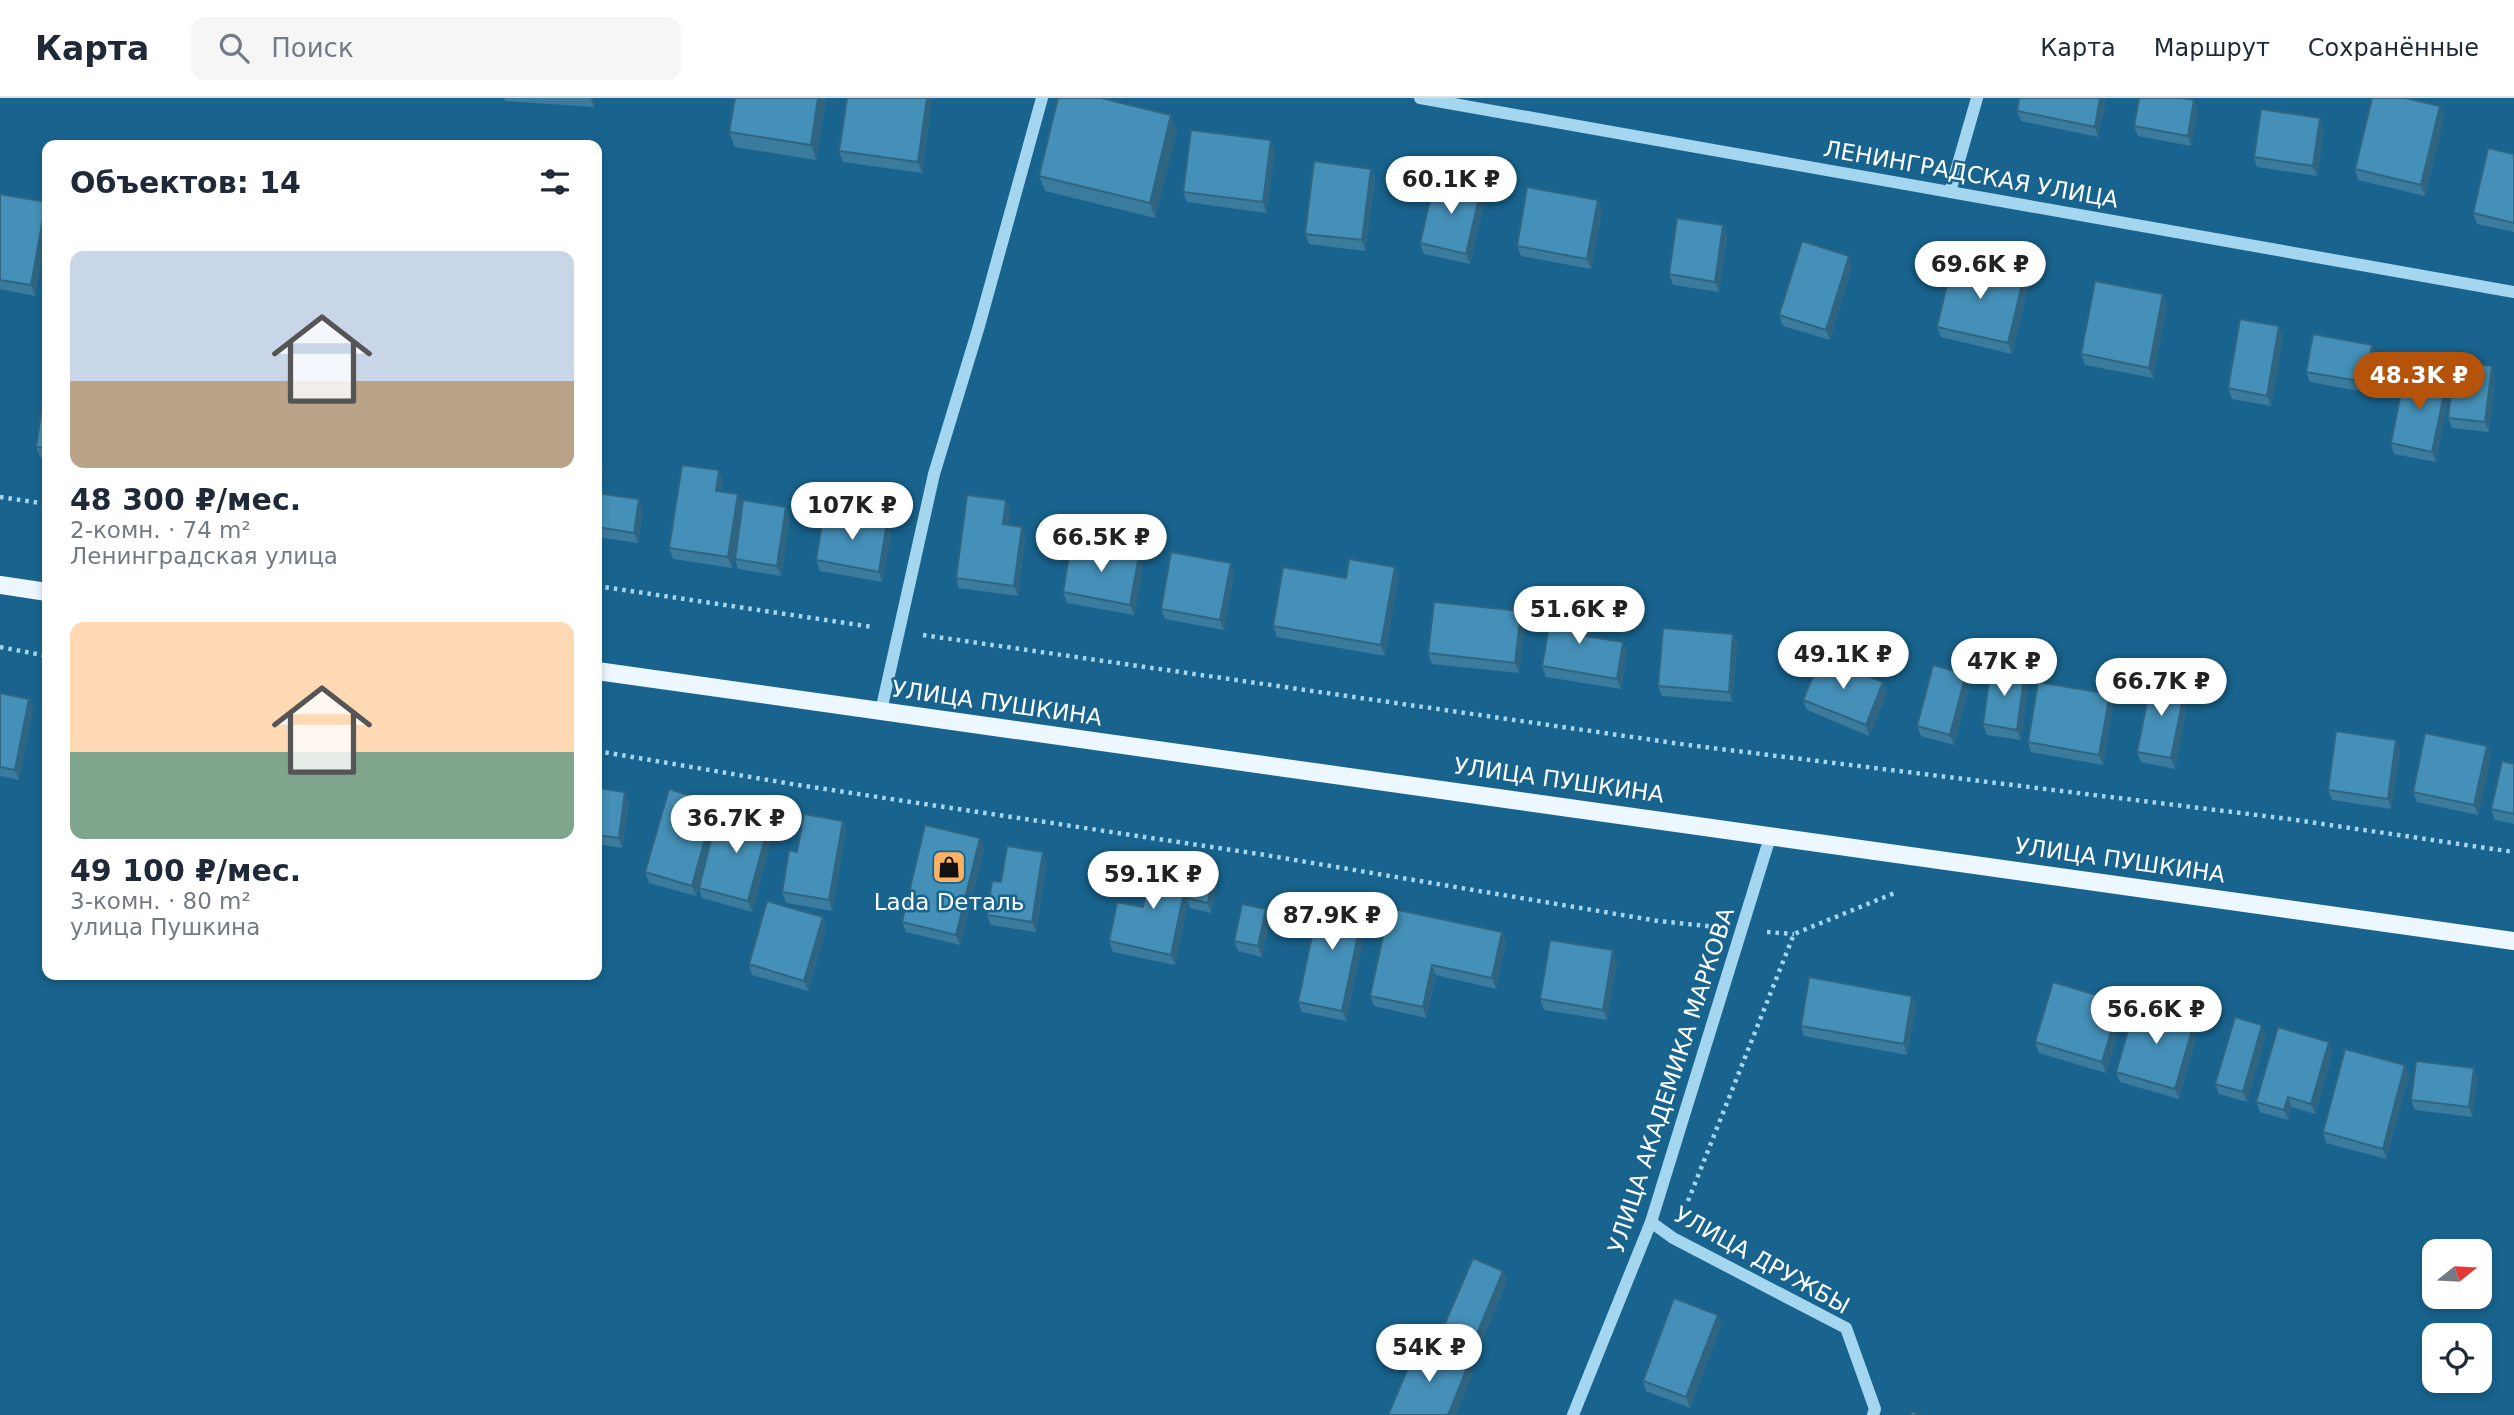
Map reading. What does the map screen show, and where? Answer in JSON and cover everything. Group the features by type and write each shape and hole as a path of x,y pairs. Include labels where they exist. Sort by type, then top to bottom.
{"main road":[{"path":"0,585 42,591"},
{"name":"УЛИЦА ПУШКИНА","path":"602,672 2514,940"}],"street":[{"path":"881,711 934,474 979,326 1042,98"},
{"name":"ЛЕНИНГРАДСКАЯ УЛИЦА","path":"1420,98 2514,292"},
{"path":"1950,192 1977,98"},
{"name":"УЛИЦА АКАДЕМИКА МАРКОВА","path":"1573,1415 1651,1222 1771,834"},
{"name":"УЛИЦА ДРУЖБЫ","path":"1651,1222 1673,1238 1846,1328 1875,1409 1873,1415"}],"path":[{"path":"0,497 42,503"},
{"path":"602,587 1688,745 2289,819 2514,852"},
{"path":"0,647 42,655"},
{"path":"602,752 798,785 1265,855 1658,921 1794,934 1897,892"},
{"path":"1673,1238 1794,934"}],"building":[{"path":"735,98 818,98 811,145 729,132"},
{"path":"847,98 927,98 918,162 839,151"},
{"path":"1058,98 1101,98 1171,115 1150,203 1039,176"},
{"path":"2019,98 2100,98 2095,127 2017,111"},
{"path":"2139,98 2194,100 2188,136 2134,126"},
{"path":"2372,98 2405,98 2440,106 2421,185 2355,169"},
{"path":"2261,109 2320,118 2313,166 2254,157"},
{"path":"1191,130 1271,140 1263,202 1183,192"},
{"path":"2488,148 2514,154 2514,223 2473,213"},
{"path":"1314,161 1371,169 1362,240 1305,234"},
{"path":"1435,179 1481,189 1466,254 1420,243"},
{"path":"1527,187 1598,200 1587,259 1517,246"},
{"path":"0,194 42,201 42,224 31,285 0,280"},
{"path":"1677,218 1723,225 1715,282 1669,274"},
{"path":"1802,241 1849,256 1826,330 1779,315"},
{"path":"1953,259 2024,276 2008,343 1937,327"},
{"path":"2095,281 2163,294 2149,368 2081,354"},
{"path":"2240,319 2279,326 2267,396 2228,388"},
{"path":"2313,334 2372,345 2365,382 2306,372"},
{"path":"2455,361 2492,366 2485,422 2448,418"},
{"path":"2405,372 2447,380 2432,452 2391,443"},
{"path":"42,406 42,448 36,447"},
{"path":"682,465 719,470 716,491 738,494 728,557 669,548"},
{"path":"602,494 639,499 634,533 602,528"},
{"path":"967,495 1006,500 1003,524 1022,527 1014,586 956,578"},
{"path":"743,500 786,507 777,566 735,559"},
{"path":"824,512 887,523 879,572 816,560"},
{"path":"1071,544 1139,556 1130,605 1063,592"},
{"path":"1171,552 1231,563 1220,620 1161,609"},
{"path":"1349,559 1395,567 1381,645 1273,626 1283,567 1346,578"},
{"path":"1434,602 1521,611 1515,663 1428,653"},
{"path":"1553,604 1589,611 1585,636 1623,642 1617,679 1542,666"},
{"path":"1663,628 1733,634 1729,692 1658,686"},
{"path":"1821,657 1883,682 1866,725 1803,700"},
{"path":"1933,665 1966,674 1950,735 1917,726"},
{"path":"1991,666 2025,671 2017,730 1983,724"},
{"path":"2152,677 2186,684 2171,758 2137,752"},
{"path":"2038,682 2110,694 2099,755 2028,742"},
{"path":"0,693 29,699 15,770 0,767"},
{"path":"2336,731 2396,740 2388,799 2328,790"},
{"path":"2425,733 2487,746 2474,805 2413,792"},
{"path":"2502,761 2514,764 2514,814 2491,809"},
{"path":"602,789 625,792 619,838 602,836"},
{"path":"669,789 715,803 692,886 645,872"},
{"path":"740,804 772,813 748,901 699,888 713,831 731,836"},
{"path":"804,814 843,821 829,900 782,892 789,850 797,852"},
{"path":"925,825 980,838 956,935 902,922"},
{"path":"1007,846 1043,852 1032,922 987,915 992,881 1001,882"},
{"path":"1152,860 1189,868 1171,955 1109,941 1117,902 1143,907"},
{"path":"1193,868 1214,873 1208,903 1186,898"},
{"path":"1321,893 1365,902 1342,1011 1298,1002"},
{"path":"767,901 823,917 804,981 749,964"},
{"path":"1242,904 1266,909 1258,946 1234,941"},
{"path":"1389,908 1502,932 1492,978 1432,965 1423,1007 1370,996"},
{"path":"1550,940 1613,950 1603,1010 1540,999"},
{"path":"1809,977 1912,996 1904,1044 1801,1026"},
{"path":"2053,982 2120,1002 2102,1062 2035,1042"},
{"path":"2136,1003 2195,1020 2175,1089 2116,1072"},
{"path":"2235,1017 2262,1025 2243,1092 2215,1084"},
{"path":"2278,1027 2329,1042 2311,1104 2288,1097 2284,1110 2256,1102"},
{"path":"2345,1049 2405,1065 2383,1149 2323,1132"},
{"path":"2416,1061 2474,1068 2469,1107 2411,1100"},
{"path":"1473,1258 1503,1271 1474,1341 1443,1328"},
{"path":"1674,1298 1718,1315 1686,1397 1643,1381"},
{"path":"1419,1342 1469,1363 1448,1415 1388,1415"}],"place":[{"name":"Lada Dеталь","path":"949,867"}]}
